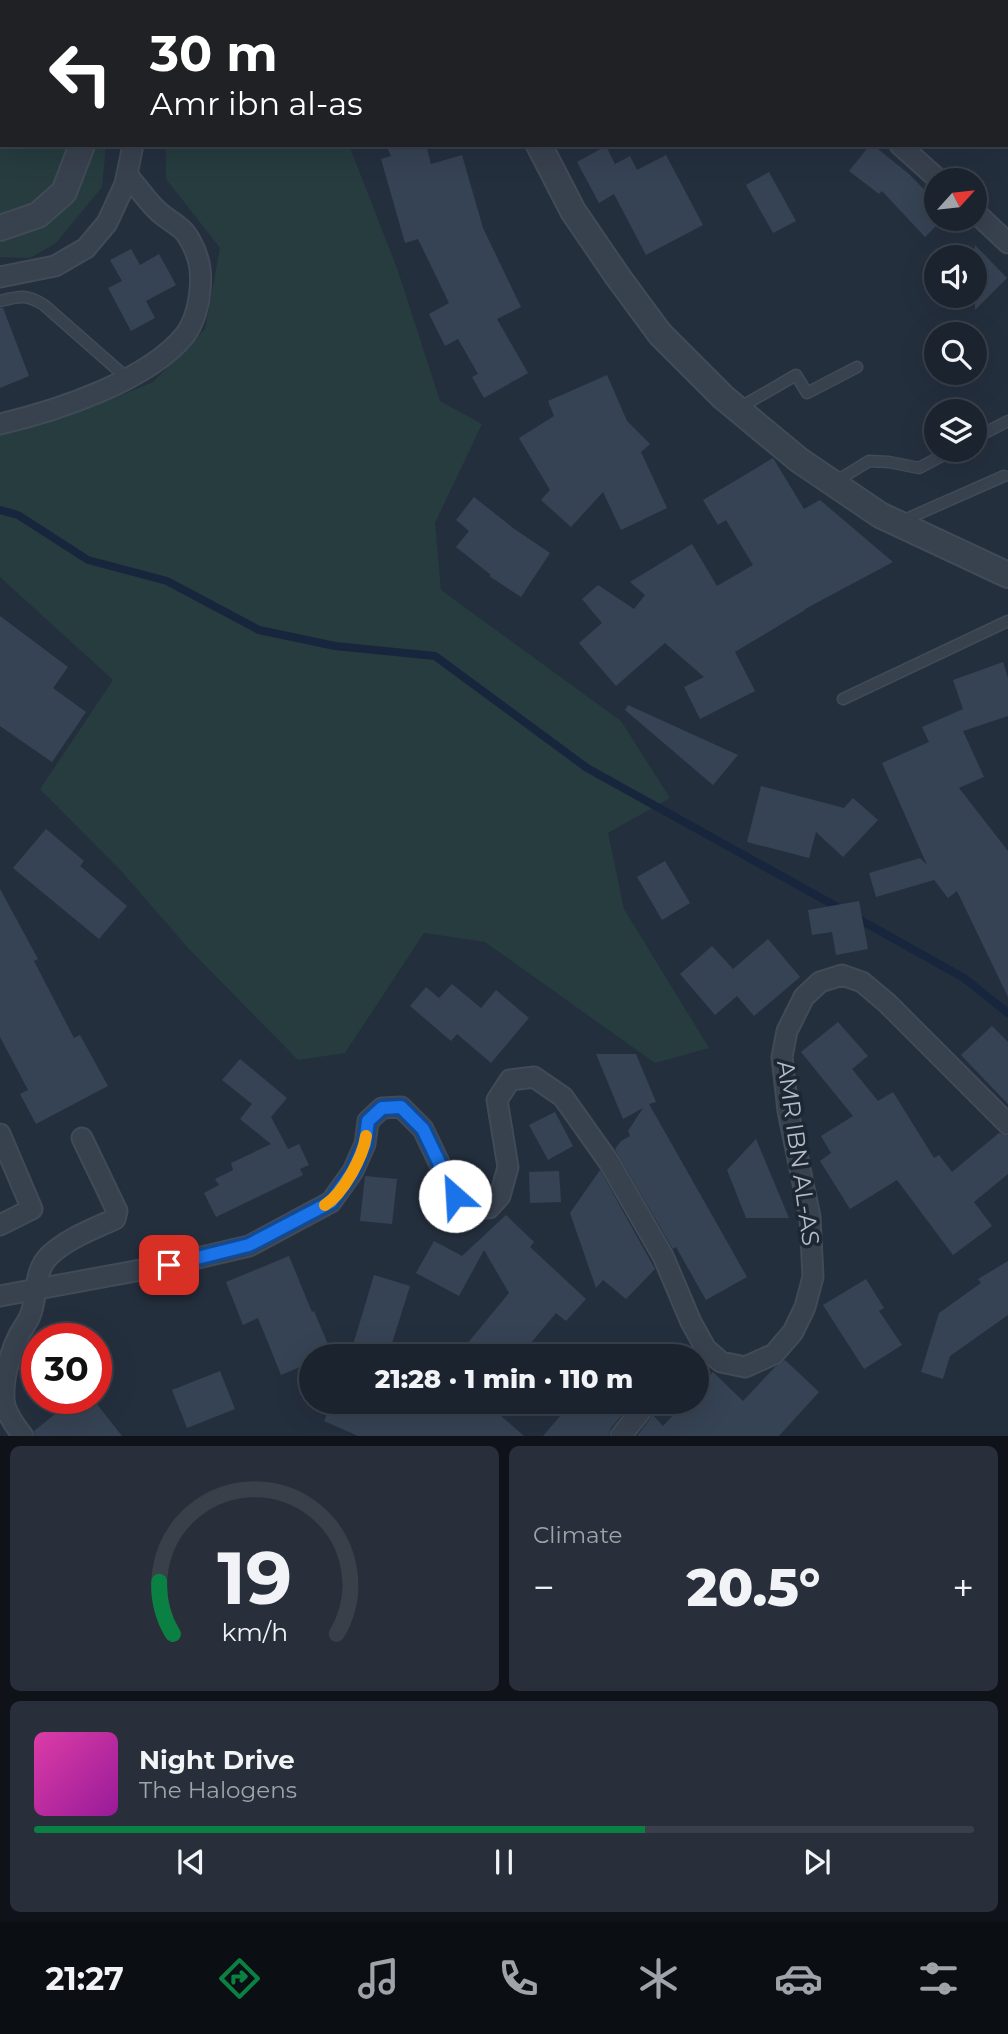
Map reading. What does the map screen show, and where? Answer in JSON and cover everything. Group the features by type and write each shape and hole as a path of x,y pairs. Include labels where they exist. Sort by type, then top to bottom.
{"street":[{"path":"0,228 38,215 64,192 81,147"},
{"path":"0,277 55,266 86,248 107,223 125,184 133,147"},
{"path":"540,147 573,211 660,334 738,409 799,460 880,515 1008,575"},
{"path":"902,147 926,168"},
{"path":"0,424 82,400 165,356 186,334 199,306 202,278 198,259 181,228 155,209 127,175"},
{"path":"987,223 1008,243"},
{"name":"AMR IBN AL-AS","path":"709,1356 745,1367 774,1354 793,1332 805,1307 813,1277 810,1217 788,1111 782,1057 787,1031 804,997 820,982 842,975 862,982 887,1003 1008,1124"},
{"name":"AMR IBN AL-AS","path":"0,1296 169,1265 249,1245 331,1202 353,1171 365,1144 368,1121 382,1108 401,1107 423,1129 455,1196 465,1208 489,1208 500,1196 508,1167 497,1100 510,1080 534,1077 563,1097 609,1162 663,1256 698,1344"},
{"path":"0,1133 32,1209 0,1225"},
{"path":"23,1436 15,1427 3,1400 8,1368 19,1336 30,1317 38,1275 49,1255 75,1238 115,1219 117,1211 82,1138"},
{"path":"621,1436 638,1414"}],"lane":[{"path":"0,301 31,296 127,378"},
{"path":"738,409 796,375 807,393 858,367"},
{"path":"987,432 1008,421"},
{"path":"833,483 869,461 919,468 930,462"},
{"path":"898,523 1004,476"},
{"path":"843,699 1008,621"}],"green space":[{"path":"0,147 106,147 102,187 56,243 30,258 0,257"},
{"path":"166,147 350,147 398,271 440,401 482,424 435,523 441,590 621,721 670,798 608,833 624,909 709,1048 655,1063 485,942 424,933 345,1053 298,1060 188,948 123,873 40,789 113,680 0,577 0,434 80,412 153,382 205,329 220,248 166,179"}],"building":[{"path":"387,147 427,147 431,164 462,155 483,228 521,307 497,319 528,373 484,398 472,377 478,374 458,339 445,346 429,314 449,303 418,239 405,243 381,159 391,156"},
{"path":"604,147 615,164 630,156 637,170 666,155 703,225 646,255 614,194 599,203 577,162"},
{"path":"868,147 875,147 924,190 924,231 931,231 925,237 882,191 879,194 849,171"},
{"path":"769,172 796,221 773,233 746,185"},
{"path":"131,249 140,265 159,254 176,285 146,301 155,318 131,331 108,288 122,281 110,260"},
{"path":"987,257 1007,278 987,298"},
{"path":"0,308 3,308 29,376 0,388"},
{"path":"607,375 627,421 650,444 641,452 667,508 621,530 603,492 571,527 541,500 550,490 519,438 554,416 548,401"},
{"path":"773,458 804,509 820,500 893,562 805,609 735,652 755,691 700,719 684,687 704,677 665,643 616,686 579,643 602,623 582,599 598,585 634,609 645,595 630,582 692,544 717,586 753,565 726,520 718,525 703,500"},
{"path":"474,497 550,553 521,597 489,576 491,575 456,547 469,531 456,520"},
{"path":"0,616 68,667 53,688 86,712 52,762 0,726"},
{"path":"1003,662 1008,678 1008,716 963,731 984,777 959,788 1008,851 1008,997 957,891 948,898 934,880 876,897 869,873 920,858 927,865 882,763 929,742 922,727 963,709 953,680"},
{"path":"628,705 738,755 713,785 625,710"},
{"path":"761,786 844,808 853,798 878,820 843,857 816,832 809,858 747,842"},
{"path":"46,829 84,861 80,866 127,906 99,939 13,868"},
{"path":"665,861 690,903 662,920 637,877"},
{"path":"0,889 38,959 34,961 74,1038 80,1035 108,1086 36,1124 20,1094 28,1090 0,1037"},
{"path":"859,901 868,949 836,955 832,932 812,935 808,910"},
{"path":"768,939 800,977 754,1016 737,996 715,1015 680,974 712,946 733,969"},
{"path":"452,984 481,1008 496,990 529,1018 491,1063 457,1034 451,1041 410,1006 426,987 439,998"},
{"path":"838,1022 868,1056 852,1069 878,1101 893,1092 934,1158 939,1155 952,1172 999,1133 1008,1136 1008,1174 974,1202 992,1226 953,1255 897,1180 850,1209 820,1161 831,1153 821,1136 853,1116 801,1052"},
{"path":"992,1026 1008,1042 1008,1104 961,1055"},
{"path":"596,1054 636,1054 656,1102 649,1104 747,1277 706,1300 615,1149 621,1141 630,1136 628,1131 643,1108 623,1119"},
{"path":"240,1059 287,1098 271,1117 288,1149 299,1144 309,1165 300,1169 303,1175 216,1217 204,1193 219,1185 215,1179 233,1170 231,1163 271,1144 240,1119 252,1104 222,1080"},
{"path":"555,1112 573,1146 548,1160 529,1125"},
{"path":"756,1139 789,1218 746,1218 727,1170"},
{"path":"600,1170 655,1269 626,1299 603,1280 596,1288 570,1213"},
{"path":"559,1171 561,1202 530,1203 529,1172"},
{"path":"365,1176 397,1179 392,1224 360,1221"},
{"path":"506,1215 534,1242 530,1247 586,1299 566,1321 556,1313 530,1344 467,1344 509,1293 484,1250 459,1296 416,1273 434,1241 462,1256"},
{"path":"289,1256 328,1344 299,1344 299,1367 281,1375 258,1318 243,1325 226,1282"},
{"path":"1008,1261 1008,1315 950,1356 943,1379 921,1372 939,1313 981,1283 978,1279"},
{"path":"374,1275 410,1286 392,1344 353,1344"},
{"path":"866,1279 884,1308 879,1311 902,1345 864,1369 823,1305"},
{"path":"785,1360 819,1392 779,1436 637,1436 653,1415 663,1426 674,1414 709,1414 709,1376 713,1372 743,1401"},
{"path":"220,1371 235,1409 187,1428 172,1390"},
{"path":"55,1414 105,1414 122,1436 35,1436 34,1431"},
{"path":"327,1414 499,1414 524,1436 358,1436 324,1421"},
{"path":"562,1414 623,1414 611,1428 609,1436 543,1436"}],"waterway":[{"path":"0,510 18,515 88,560 167,581 259,630 335,646 435,656 587,768 841,909"},
{"path":"855,917 964,978 1008,1013"}],"slow traffic":[{"path":"325,1205 331,1202 353,1171 366,1136"}],"route":[{"path":"169,1265 249,1245 331,1202 353,1171 365,1144 368,1121 382,1108 401,1107 423,1129 455,1196"}]}
